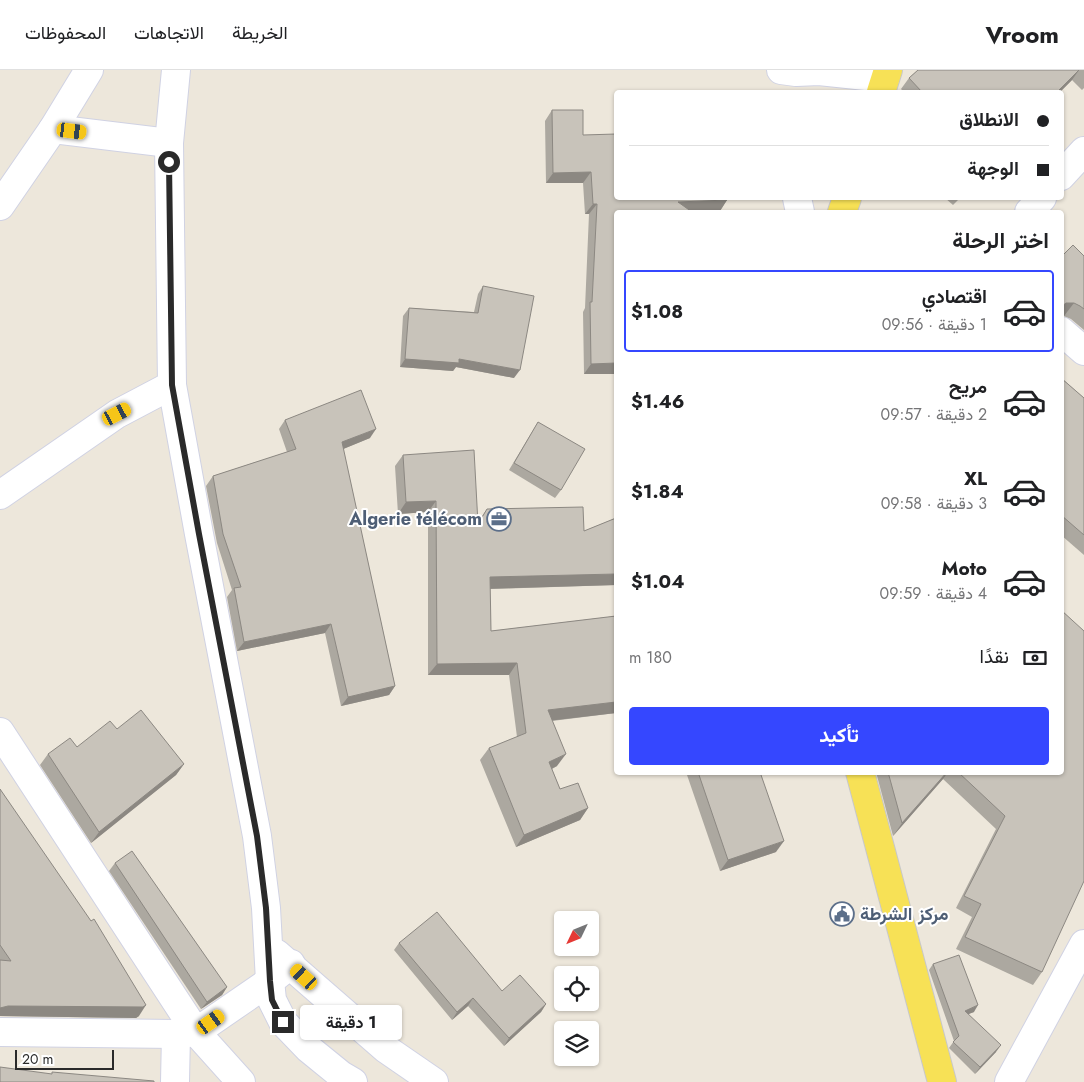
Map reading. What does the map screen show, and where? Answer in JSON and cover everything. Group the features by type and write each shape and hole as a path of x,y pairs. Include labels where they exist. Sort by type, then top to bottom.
{"main road":[{"path":"861,775 942,1082"}],"street":[{"path":"0,206 53,129 89,70"},
{"path":"176,70 169,143 172,385 257,836 266,908 272,1000 283,1022 309,1049 353,1082"},
{"path":"793,76 819,71 885,80"},
{"path":"53,129 169,143"},
{"path":"1064,173 1084,151"},
{"path":"1031,210 1040,200"},
{"path":"1064,334 1084,352"},
{"path":"0,495 117,414 172,385"},
{"path":"0,732 186,1033 241,1082"},
{"path":"1009,1082 1084,944"},
{"path":"268,947 291,964 386,1049 434,1082"},
{"path":"0,1032 186,1033 270,981 291,964"},
{"path":"175,1082 186,1033"}],"building":[{"path":"918,70 1079,70 1059,90 920,90 909,78"},
{"path":"552,110 583,110 583,135 614,134 614,200 727,200 678,202 689,210 614,210 614,363 591,364 590,302 592,302 597,204 593,204 591,172 553,173"},
{"path":"1073,245 1084,256 1084,309 1074,303 1064,305 1064,254"},
{"path":"483,286 534,296 520,370 459,359 459,363 405,359 409,308 478,313"},
{"path":"1064,381 1084,398 1084,535 1064,518"},
{"path":"361,390 376,429 342,442 395,686 348,697 331,624 244,642 234,588 241,587 223,534 213,476 296,449 285,420"},
{"path":"538,422 585,449 561,490 514,463"},
{"path":"474,450 478,524 487,509 583,507 584,531 614,519 614,574 490,577 491,631 614,616 614,702 548,710 566,754 549,762 560,789 578,783 588,808 524,835 489,748 526,733 517,663 437,664 436,501 406,502 403,455"},
{"path":"1064,613 1084,631 1084,881 1042,972 965,937 981,904 964,896 1005,816 961,775 1064,775"},
{"path":"141,710 184,764 99,832 48,754 70,738 77,747 110,721 117,729"},
{"path":"699,775 761,775 784,841 728,860"},
{"path":"889,775 944,775 902,823"},
{"path":"0,789 91,921 94,919 146,1005 143,1007 8,1006 0,1008 0,960 11,961 0,945"},
{"path":"132,851 227,987 207,1002 115,863"},
{"path":"437,912 502,991 520,975 546,1004 509,1038 473,998 457,1012 399,943"},
{"path":"959,955 978,1005 965,1011 1001,1045 980,1067 953,1042 959,1036 933,964"},
{"path":"0,1067 52,1074 52,1072 154,1082 0,1082"}],"place":[{"name":"Algerie télécom","path":"499,519"},
{"name":"مركز الشرطة","path":"842,914"}],"route":[{"path":"169,162 172,385 257,836 266,908 272,1000 283,1022"}]}
